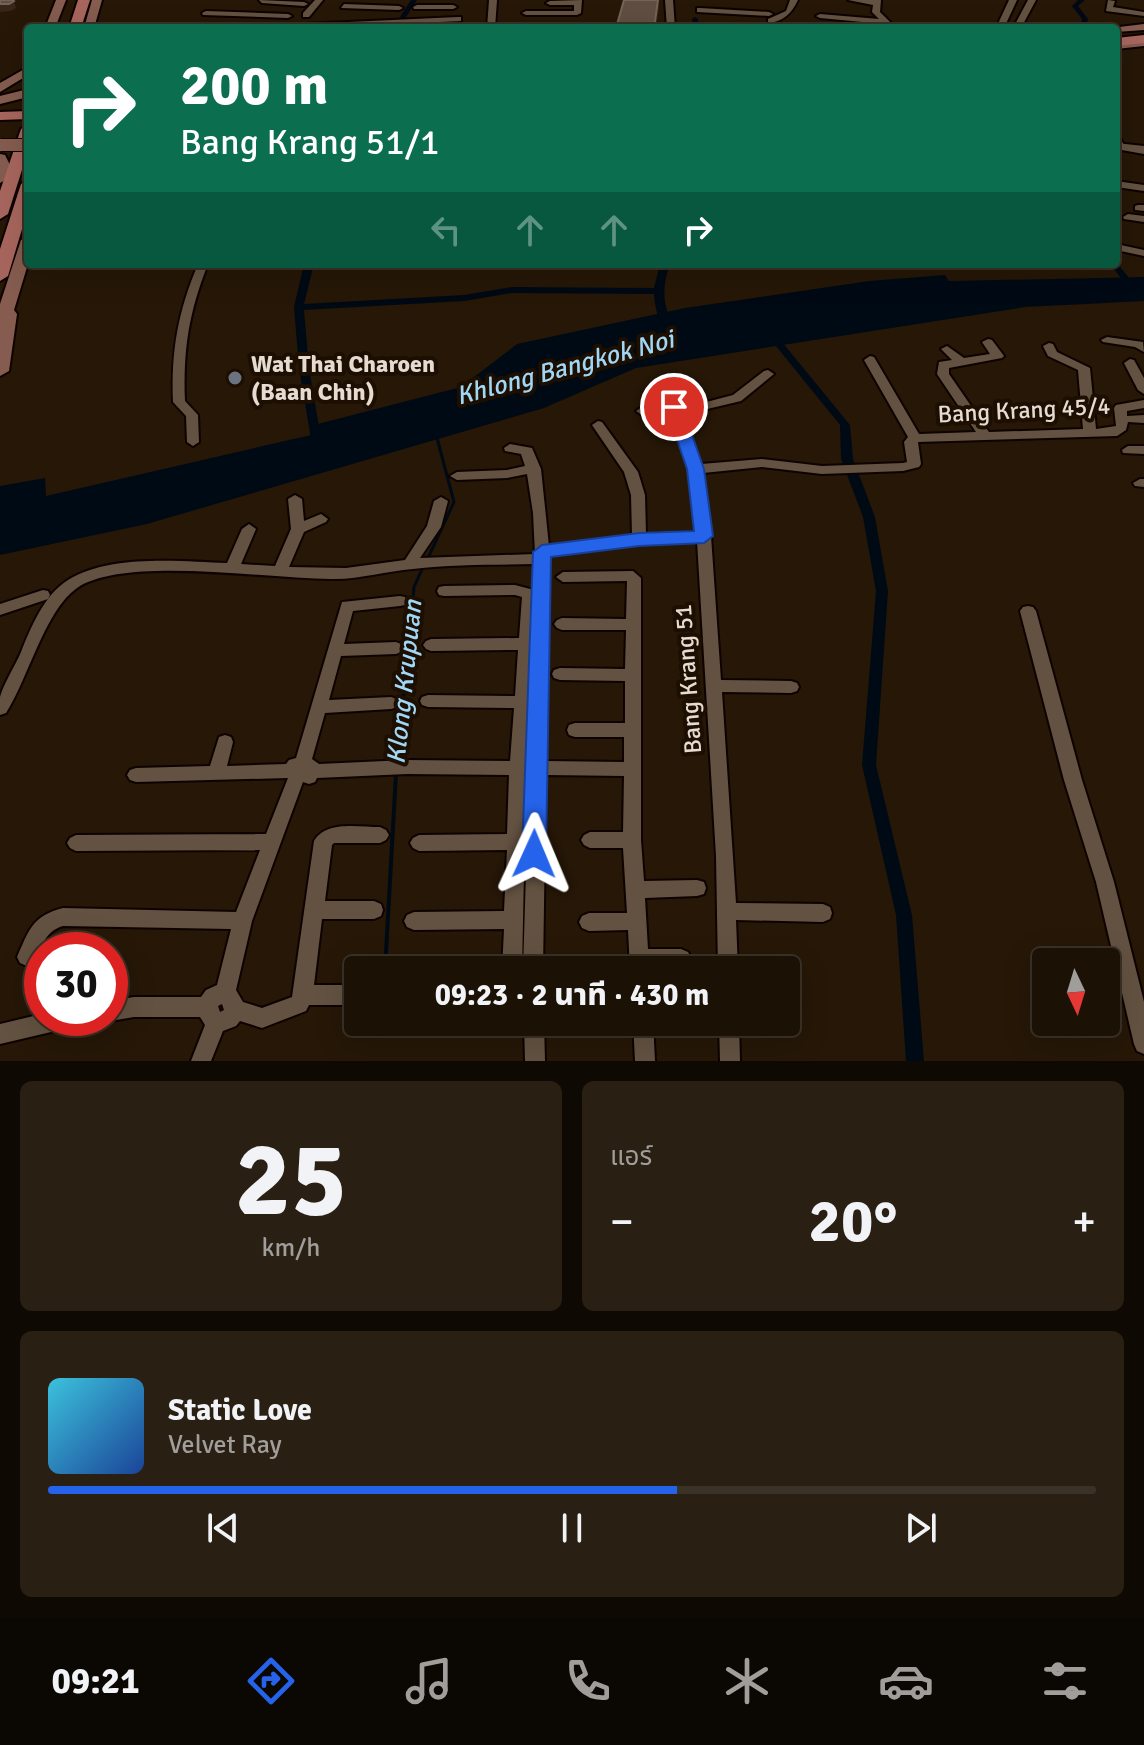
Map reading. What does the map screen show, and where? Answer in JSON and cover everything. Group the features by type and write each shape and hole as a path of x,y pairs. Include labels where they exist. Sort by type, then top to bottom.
{"main road":[{"path":"52,24 61,0"},
{"path":"63,24 71,0"},
{"path":"76,24 84,0"},
{"path":"90,24 97,0"},
{"path":"1120,32 1144,29"},
{"path":"1120,44 1144,41"},
{"path":"2,96 24,74"},
{"path":"2,96 24,83"},
{"path":"2,96 24,93"},
{"path":"0,119 24,118"},
{"path":"0,214 24,141"},
{"path":"0,179 4,167 0,149 24,146"},
{"path":"0,276 24,197"},
{"path":"0,329 24,253"},
{"path":"0,371 6,347 9,302"}],"street":[{"path":"306,15 319,0"},
{"path":"356,21 373,0"},
{"path":"491,24 493,0"},
{"path":"753,0 769,19"},
{"path":"760,0 769,19"},
{"path":"700,10 769,19 789,12 794,0"},
{"path":"852,0 876,1 876,12 886,24"},
{"path":"1003,24 1013,0"},
{"path":"1019,24 1032,0"},
{"path":"262,1 304,4"},
{"path":"272,24 274,15 288,1"},
{"path":"526,13 577,13 577,1 550,3"},
{"path":"667,1 670,24"},
{"path":"406,23 420,3 453,7"},
{"path":"1112,5 1130,6"},
{"path":"1112,5 1144,14"},
{"path":"1105,16 1115,15 1112,5"},
{"path":"344,6 399,8"},
{"path":"206,13 288,16"},
{"path":"820,16 883,22"},
{"path":"314,24 458,19"},
{"path":"1120,145 1144,150"},
{"path":"1120,185 1144,188"},
{"path":"1128,217 1144,219"},
{"path":"1120,248 1144,253"},
{"path":"193,442 192,415 179,402 177,348 182,317 201,268"},
{"path":"1107,340 1139,344 1144,349"},
{"path":"985,436 941,368 943,365 998,356 988,342"},
{"path":"1049,346 1052,354 1084,368 1095,433"},
{"path":"947,349 961,362"},
{"path":"870,360 915,438"},
{"path":"1130,363 1144,390"},
{"path":"642,411 676,410 737,398 768,374"},
{"name":"Bang Krang 51","path":"667,391 696,469 704,536 716,686 728,956"},
{"name":"Bang Krang 45/4","path":"696,469 762,463 795,469 903,467 914,464 910,442 915,438 1117,432 1122,427 1120,408 1144,404"},
{"path":"1130,419 1144,419"},
{"path":"598,425 631,472 638,495 639,539"},
{"path":"510,448 525,449 534,469 542,556 527,768 515,842 513,956"},
{"path":"1128,450 1144,450"},
{"path":"457,476 507,474 534,469"},
{"path":"280,572 298,529 295,499"},
{"path":"423,563 414,555 434,527 441,501"},
{"path":"298,529 321,519"},
{"path":"232,568 249,529"},
{"path":"0,709 48,612 73,584 104,572 179,566 337,574 423,563 542,556 639,539 704,536"},
{"path":"563,577 631,576 632,840 639,956"},
{"path":"444,591 526,591 530,594 522,702 533,956"},
{"path":"0,610 20,606 43,595"},
{"path":"230,1002 242,921 301,771 347,606 400,601"},
{"path":"1028,611 1073,780 1105,882 1144,1044"},
{"path":"562,624 633,625"},
{"path":"431,645 525,644"},
{"path":"334,650 396,648"},
{"path":"560,674 632,675"},
{"path":"716,686 791,687"},
{"path":"428,701 522,702"},
{"path":"319,707 391,703"},
{"path":"575,730 632,730"},
{"path":"216,774 225,742"},
{"path":"136,775 401,768 633,769"},
{"path":"201,1061 214,998 230,1002 262,1018 294,1007 303,995 326,836 380,835"},
{"path":"590,840 632,840"},
{"path":"76,843 271,842"},
{"path":"419,843 515,842"},
{"path":"635,890 697,888"},
{"path":"314,910 374,910"},
{"path":"726,911 823,913"},
{"path":"39,932 49,919 63,917 242,921"},
{"path":"414,921 514,920"},
{"path":"589,922 637,921"},
{"path":"303,995 344,995"},
{"path":"128,1008 212,1014"},
{"path":"0,1034 24,1028"},
{"path":"534,1036 535,1061"},
{"path":"644,1036 645,1061"},
{"path":"729,1036 730,1061"}],"water":[{"name":"Khlong Bangkok Noi","path":"945,275 949,281 1144,277 1144,301 1026,307 636,368 544,408 147,524 0,555 0,486 45,478 46,496 311,435 310,426 461,387 517,344 685,308 869,281"}],"building":[{"path":"0,0 13,0 14,1 0,4"},
{"path":"624,0 658,0 655,24 617,24"}],"waterway":[{"path":"399,24 414,0"},
{"path":"1082,0 1075,6 1085,19 1084,24"},
{"path":"695,19 696,24"},
{"path":"299,307 308,268"},
{"name":"Khlong Bangkok Noi","path":"664,268 659,295 668,325"},
{"path":"1118,268 1133,288"},
{"path":"299,307 464,298 512,290 658,291"},
{"path":"299,307 304,368 316,439"},
{"path":"770,333 845,425 847,459 869,517 882,591 869,765 904,915 915,1061"},
{"name":"Klong Krupuan","path":"428,558 454,502 437,438"},
{"name":"Klong Krupuan","path":"405,684 414,587 424,565"},
{"name":"Klong Krupuan","path":"397,763 405,682"},
{"name":"Klong Krupuan","path":"386,956 396,774"}],"place":[{"name":"Wat Thai Charoen (Baan Chin)","path":"235,378"}],"route":[{"path":"534,854 542,552 639,539 704,536 696,469 674,407"}]}
